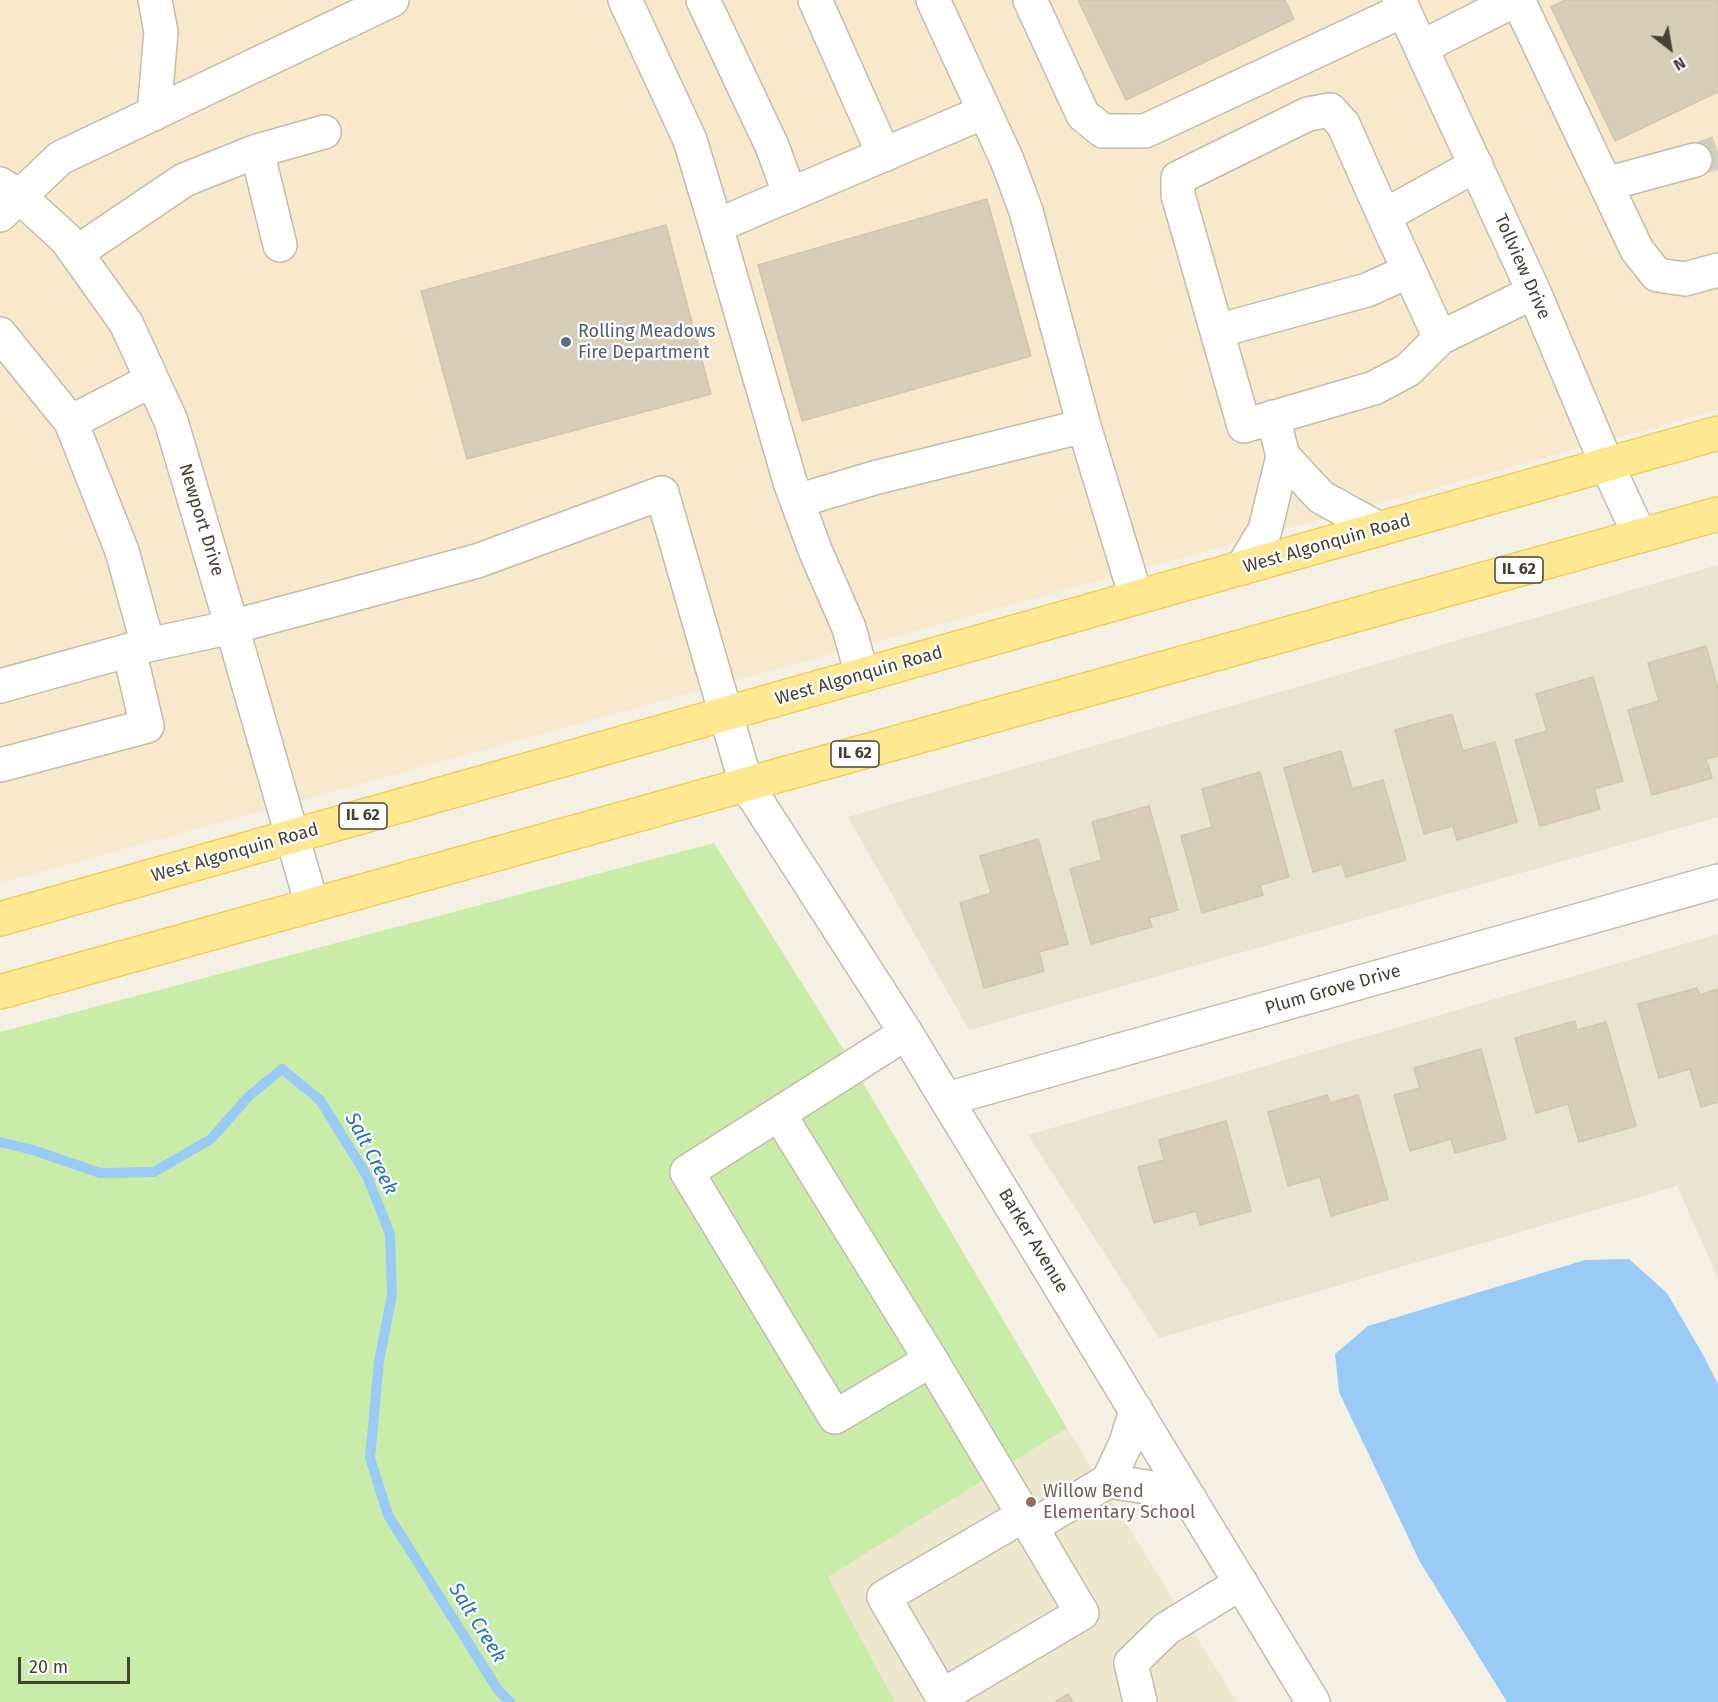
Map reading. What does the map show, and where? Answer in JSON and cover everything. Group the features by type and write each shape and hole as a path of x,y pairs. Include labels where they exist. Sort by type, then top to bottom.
{"main road":[{"name":"West Algonquin Road","path":"0,919 1718,434"},
{"name":"IL 62","path":"0,992 1718,514"}],"street":[{"path":"154,114 161,32 155,0"},
{"path":"6,199 60,158 392,0"},
{"path":"625,0 690,140 790,482 815,550 849,628 862,675"},
{"path":"703,0 772,146 790,195"},
{"path":"815,0 884,154"},
{"path":"933,0 1007,160 1026,211 1084,426 1136,597"},
{"path":"1030,0 1083,115 1103,131 1145,131 1401,5"},
{"path":"1422,47 1516,0 1637,250 1657,275 1685,279 1718,270"},
{"name":"Tollview Drive","path":"1401,5 1534,292 1607,465 1640,536"},
{"path":"1440,338 1343,124 1330,110 1308,114 1178,178 1178,195 1245,426 1374,388 1408,370 1440,338 1534,292"},
{"path":"716,226 984,112"},
{"path":"76,253 184,180 257,151 324,132"},
{"path":"257,151 280,246"},
{"path":"1605,184 1695,160"},
{"path":"1384,216 1476,165"},
{"name":"Newport Drive","path":"6,199 66,239 126,323 171,421 312,905"},
{"path":"1217,331 1367,290 1409,271"},
{"path":"0,334 71,422 122,551 139,648 147,726 0,765"},
{"path":"71,422 152,380"},
{"path":"1242,568 1265,530 1283,456 1273,417"},
{"path":"797,501 874,478 1084,426"},
{"path":"1283,456 1321,497 1379,529"},
{"name":"Barker Avenue","path":"232,627 477,561 662,493 746,784 947,1099 1313,1702"},
{"path":"0,686 139,648 232,627"},
{"name":"Plum Grove Drive","path":"947,1099 1718,881"},
{"path":"906,1033 687,1172 835,1417 931,1360"},
{"path":"779,1114 931,1360 1027,1521 1082,1613 942,1696 884,1597 1027,1521 1108,1481 1147,1487 1190,1499"},
{"path":"1108,1481 1126,1443 1136,1410"},
{"path":"1140,1702 1131,1663 1166,1629 1241,1583"}],"shaded area":[{"path":"0,0 1718,0 1718,410 0,883"},
{"path":"1718,565 1718,817 969,1030 848,817"},
{"path":"1718,934 1718,1278 1677,1186 1159,1338 1028,1135"},
{"name":"Willow Bend Elementary School","path":"1067,1428 1237,1702 895,1702 828,1577"}],"green space":[{"path":"714,843 840,1044 1067,1428 828,1577 895,1702 0,1702 0,1032"}],"water":[{"path":"1629,1259 1667,1293 1718,1384 1718,1702 1507,1702 1420,1562 1339,1392 1335,1354 1368,1326 1585,1260"}],"building":[{"path":"1078,0 1285,0 1294,19 1126,100"},
{"path":"1565,0 1718,0 1718,92 1615,141 1551,7"},
{"path":"987,199 1031,356 802,421 758,265"},
{"name":"Rolling Meadows Fire Department","path":"666,225 711,394 467,459 421,291"},
{"path":"1706,646 1718,689 1718,756 1706,759 1712,778 1652,795 1628,710 1659,701 1648,663"},
{"path":"1593,677 1623,781 1594,789 1600,809 1540,826 1515,740 1547,731 1536,694"},
{"path":"1452,714 1463,751 1495,742 1517,822 1457,840 1453,826 1424,834 1395,730"},
{"path":"1341,751 1352,789 1383,780 1406,860 1346,877 1342,864 1313,872 1284,768"},
{"path":"1260,772 1289,877 1260,885 1263,895 1202,913 1181,836 1212,827 1202,789"},
{"path":"1149,806 1178,910 1149,918 1152,927 1091,944 1070,869 1102,860 1092,822"},
{"path":"1038,839 1068,944 1039,952 1044,971 984,988 960,903 991,893 980,856"},
{"path":"1697,988 1700,995 1718,989 1718,1102 1701,1107 1690,1069 1659,1078 1638,1004"},
{"path":"1575,1021 1577,1030 1606,1022 1636,1126 1579,1142 1568,1104 1536,1113 1515,1038"},
{"path":"1481,1049 1506,1139 1455,1153 1451,1139 1410,1151 1394,1095 1420,1088 1414,1068"},
{"path":"1327,1095 1330,1103 1358,1095 1388,1199 1331,1216 1320,1177 1288,1186 1268,1112"},
{"path":"1226,1121 1251,1211 1200,1225 1196,1211 1154,1223 1138,1167 1164,1160 1159,1140"},
{"path":"1068,1694 1073,1702 1055,1702"}],"waterway":[{"name":"Salt Creek","path":"0,1142 33,1150 100,1173 154,1172 211,1139 249,1096 282,1069 320,1100 367,1176 390,1234 392,1295 379,1361 370,1458 388,1515 498,1690 510,1702"}],"tunnel":[{"path":"1695,160 1718,152"}],"place":[{"name":"Rolling Meadows Fire Department","path":"566,342"},
{"name":"Willow Bend Elementary School","path":"1031,1502"}]}
